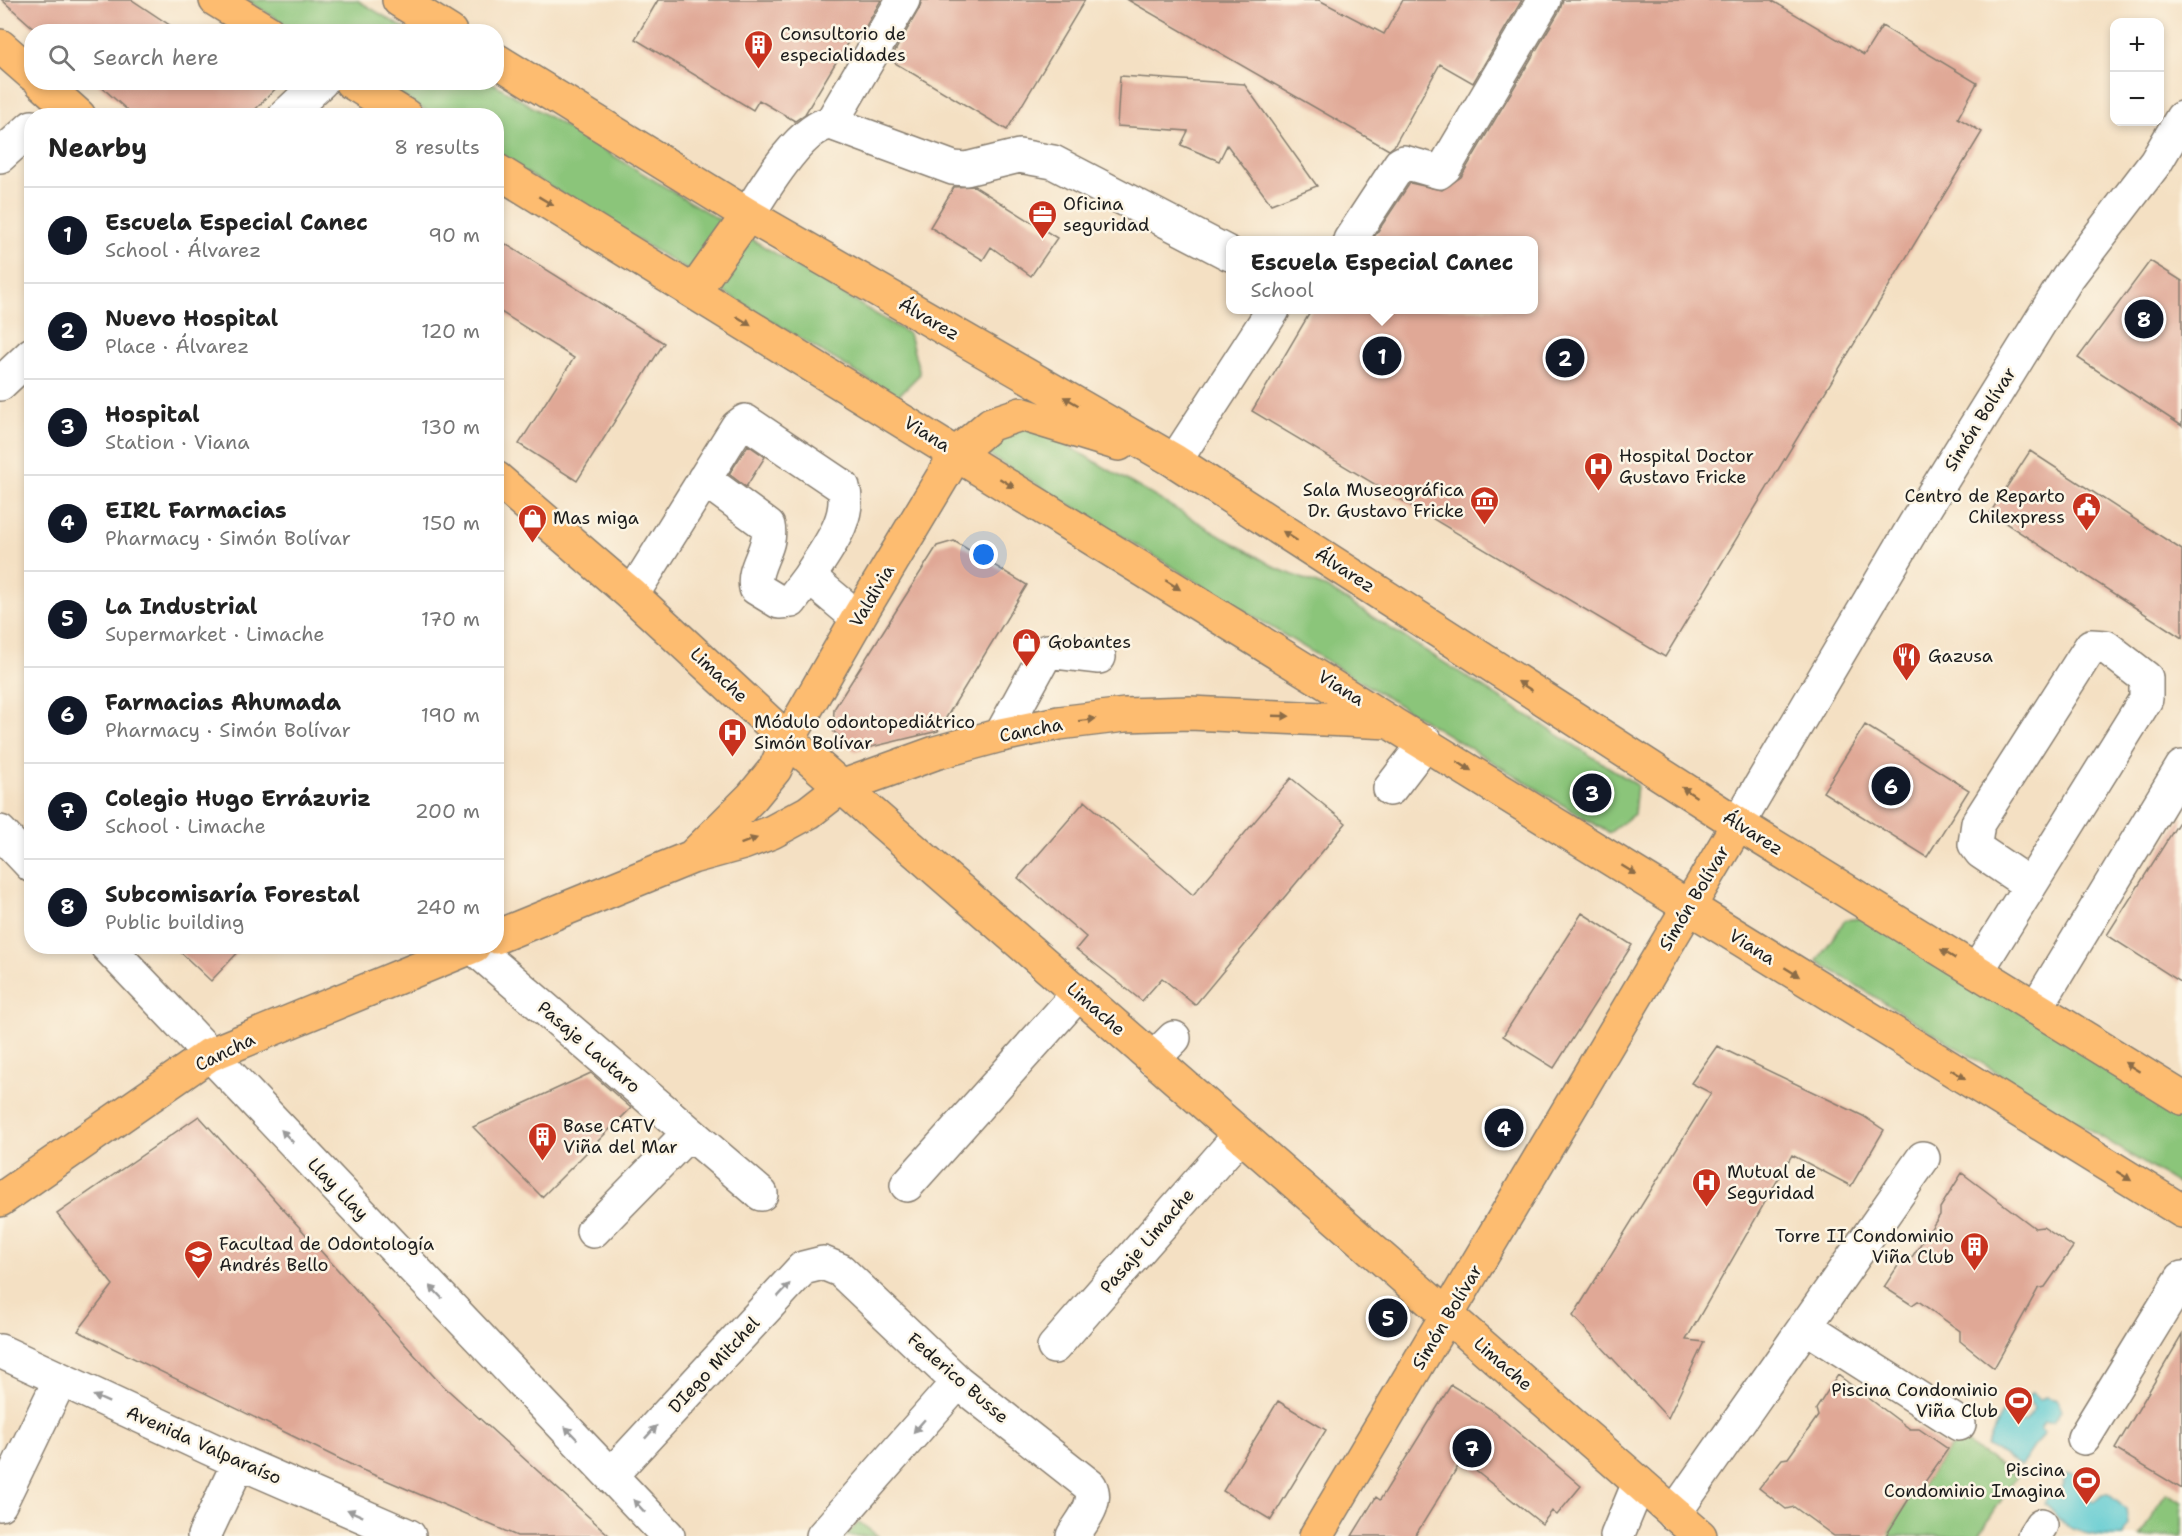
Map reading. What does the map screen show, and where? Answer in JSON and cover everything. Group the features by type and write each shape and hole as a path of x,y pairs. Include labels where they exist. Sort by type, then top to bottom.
{"main road":[{"path":"216,0 255,24"},
{"path":"399,0 437,24"},
{"path":"0,46 24,67"},
{"name":"Álvarez","path":"504,65 748,215 1175,461 1738,824 2181,1095"},
{"path":"364,90 393,108"},
{"name":"Viana","path":"504,175 1395,722 1689,908 2182,1211"},
{"path":"694,291 748,215"},
{"name":"Valdivia","path":"788,740 957,453 991,424 1021,414 1175,461"},
{"name":"Limache","path":"504,485 632,595 841,787 1078,993 1163,1048 1240,1135 1700,1536"},
{"name":"Cancha","path":"504,934 692,857 772,832 809,812 841,787 935,753 1001,735 1081,720 1190,713 1395,722"},
{"name":"Cancha","path":"692,857 768,777 788,740"},
{"name":"Simón Bolívar","path":"1316,1536 1738,824"},
{"name":"Cancha","path":"0,1200 209,1055 456,954"}],"street":[{"path":"831,123 903,0"},
{"path":"1353,236 1400,164 1404,162 1439,172 1445,167 1544,0"},
{"path":"293,108 313,90"},
{"name":"Simón Bolívar","path":"1738,824 1915,524 2068,277 2156,162 2182,118"},
{"path":"748,215 772,177 804,139 819,124 831,123 953,168 966,169 1019,156 1053,162 1226,252"},
{"path":"0,156 24,134"},
{"path":"1175,461 1271,314"},
{"path":"0,384 24,362"},
{"path":"632,595 704,479 737,427 745,421 843,487 847,499 845,514 809,577 791,601 779,602 756,588 754,580 770,534 768,526 704,479"},
{"path":"809,577 858,618"},
{"path":"1977,971 2146,699 2146,678 2100,644 2091,646 1978,824 1975,843 1981,852 2030,885"},
{"path":"1001,735 1047,651 1099,657"},
{"path":"1390,789 1426,742"},
{"path":"2036,1008 2182,767"},
{"path":"0,832 24,858"},
{"name":"Llay Llay","path":"114,954 668,1536"},
{"name":"Pasaje Lautaro","path":"481,954 761,1194"},
{"path":"907,1185 1078,993"},
{"path":"593,1231 689,1132"},
{"name":"Pasaje Limache","path":"1054,1347 1240,1135"},
{"path":"1674,1514 1923,1158"},
{"name":"DIego Mitchel","path":"611,1475 803,1268 823,1263"},
{"name":"Federico Busse","path":"823,1263 840,1270 958,1382 1089,1486 1094,1493 1091,1506 1073,1536"},
{"path":"2084,1438 2182,1278"},
{"path":"1805,1326 1959,1424"},
{"name":"Avenida Valparaíso","path":"0,1351 239,1462 409,1536"},
{"path":"0,1504 60,1380"},
{"path":"823,1536 958,1382"},
{"path":"204,1536 239,1462"},
{"path":"1617,1536 1639,1483"}],"green space":[{"path":"246,0 357,0 397,24 285,24"},
{"path":"392,90 504,90 909,334 920,374 897,397 504,159 504,108 421,108"},
{"path":"1024,420 1278,569 1327,588 1637,785 1634,814 1609,833 987,454 1005,428"},
{"path":"1869,917 2182,1110 2182,1187 1817,961 1845,920"},
{"path":"1961,1440 2017,1476 1978,1536 1890,1536 1889,1530 1915,1489 1920,1489 1948,1449"},
{"path":"2166,1493 2182,1502 2182,1536 2140,1536"},
{"path":"859,1522 878,1536 846,1536"}],"water":[{"name":"Piscina Condominio Viña Club","path":"2032,1392 2039,1400 2045,1397 2057,1400 2061,1411 2053,1422 2044,1422 2040,1429 2044,1432 2021,1466 1987,1446 2002,1412 2018,1421 2025,1422 2035,1409 2026,1397"},
{"name":"Piscina Condominio Imagina","path":"2072,1473 2083,1481 2084,1494 2093,1502 2102,1494 2108,1494 2126,1509 2128,1525 2123,1536 2077,1531 2064,1524 2044,1504 2051,1491 2059,1493 2066,1474"}],"building":[{"path":"2,0 132,0 168,24 29,24"},
{"name":"Consultorio de especialidades","path":"658,0 881,0 858,40 851,37 805,114 795,121 759,100 753,110 635,39"},
{"path":"922,0 1085,0 1007,130 890,60"},
{"path":"1128,0 1319,0 1384,34 1403,0 1522,0 1473,83 1440,64 1394,146 1389,150"},
{"path":"1563,0 1771,0 1864,55 1882,26 1977,83 1958,118 1982,132 1665,657 1252,411 1309,314 1538,314 1538,236 1375,236 1410,183 1442,190 1461,177 1560,10"},
{"path":"1120,76 1244,84 1317,186 1271,204 1227,145 1219,161 1181,145 1188,131 1117,126"},
{"path":"105,90 274,90 257,108 125,108"},
{"path":"974,186 1057,238 1031,276 991,247 983,260 930,227 954,187"},
{"path":"504,243 664,343 577,481 519,444 574,358 504,314"},
{"path":"2150,261 2182,281 2182,426 2078,358"},
{"path":"748,445 765,457 746,487 729,474"},
{"name":"Centro de Reparto Chilexpress","path":"2030,451 2182,550 2182,638 1990,513"},
{"path":"954,541 1027,585 938,731 855,751 833,731 834,709 937,546"},
{"path":"1865,725 1969,790 1927,857 1823,792"},
{"path":"1291,778 1346,823 1195,1005 1162,978 1142,1001 1076,949 1086,937 1018,878 1085,801 1193,895"},
{"path":"2182,817 2182,983 2107,935"},
{"path":"1582,913 1632,945 1554,1068 1503,1036"},
{"path":"182,954 236,954 211,981"},
{"path":"1717,1046 1863,1116 1884,1130 1851,1186 1792,1155 1686,1340 1704,1342 1668,1418 1573,1316 1711,1093 1691,1083"},
{"name":"Base CATV Viña del Mar","path":"591,1073 631,1108 542,1197 473,1127"},
{"name":"Facultad de Odontología Andrés Bello","path":"199,1116 439,1382 610,1536 517,1536 360,1469 78,1331 113,1285 57,1214"},
{"name":"Torre II Condominio Viña Club","path":"1962,1173 2035,1228 2043,1227 2073,1247 2045,1287 2038,1289 1994,1368 1960,1341 1960,1331 1918,1301 1912,1305 1884,1287 1905,1255 1912,1257 1940,1215 1940,1208"},
{"path":"2182,1335 2182,1489 2115,1449"},
{"path":"1838,1375 1910,1429 1919,1429 1948,1449 1920,1489 1915,1489 1886,1536 1834,1536 1794,1507 1786,1509 1759,1488 1782,1459 1788,1458 1818,1416 1816,1409"},
{"path":"1451,1385 1492,1410 1581,1486 1557,1515 1552,1511 1542,1524 1462,1460 1415,1536 1352,1536 1376,1497 1380,1500"},
{"path":"1278,1401 1326,1430 1271,1520 1223,1491"}],"place":[{"name":"Consultorio de especialidades","path":"759,70"},
{"name":"Oficina seguridad","path":"1042,240"},
{"name":"Subcomisaría Forestal","path":"2144,319"},
{"name":"Escuela Especial Canec","path":"1382,356"},
{"name":"Nuevo Hospital","path":"1565,358"},
{"name":"Hospital Doctor Gustavo Fricke","path":"1598,492"},
{"name":"Sala Museográfica Dr. Gustavo Fricke","path":"1485,526"},
{"name":"Centro de Reparto Chilexpress","path":"2086,532"},
{"name":"Mas miga","path":"532,544"},
{"name":"Gobantes","path":"1027,668"},
{"name":"Gazusa","path":"1907,682"},
{"name":"Módulo odontopediátrico Simón Bolívar","path":"733,758"},
{"name":"Farmacias Ahumada","path":"1891,786"},
{"name":"Hospital","path":"1592,793"},
{"name":"EIRL Farmacias","path":"1504,1128"},
{"name":"Base CATV Viña del Mar","path":"542,1162"},
{"name":"Mutual de Seguridad","path":"1706,1208"},
{"name":"Torre II Condominio Viña Club","path":"1975,1272"},
{"name":"Facultad de Odontología Andrés Bello","path":"198,1280"},
{"name":"La Industrial","path":"1388,1318"},
{"name":"Piscina Condominio Viña Club","path":"2019,1426"},
{"name":"Colegio Hugo Errázuriz","path":"1472,1448"},
{"name":"Piscina Condominio Imagina","path":"2086,1506"}]}
